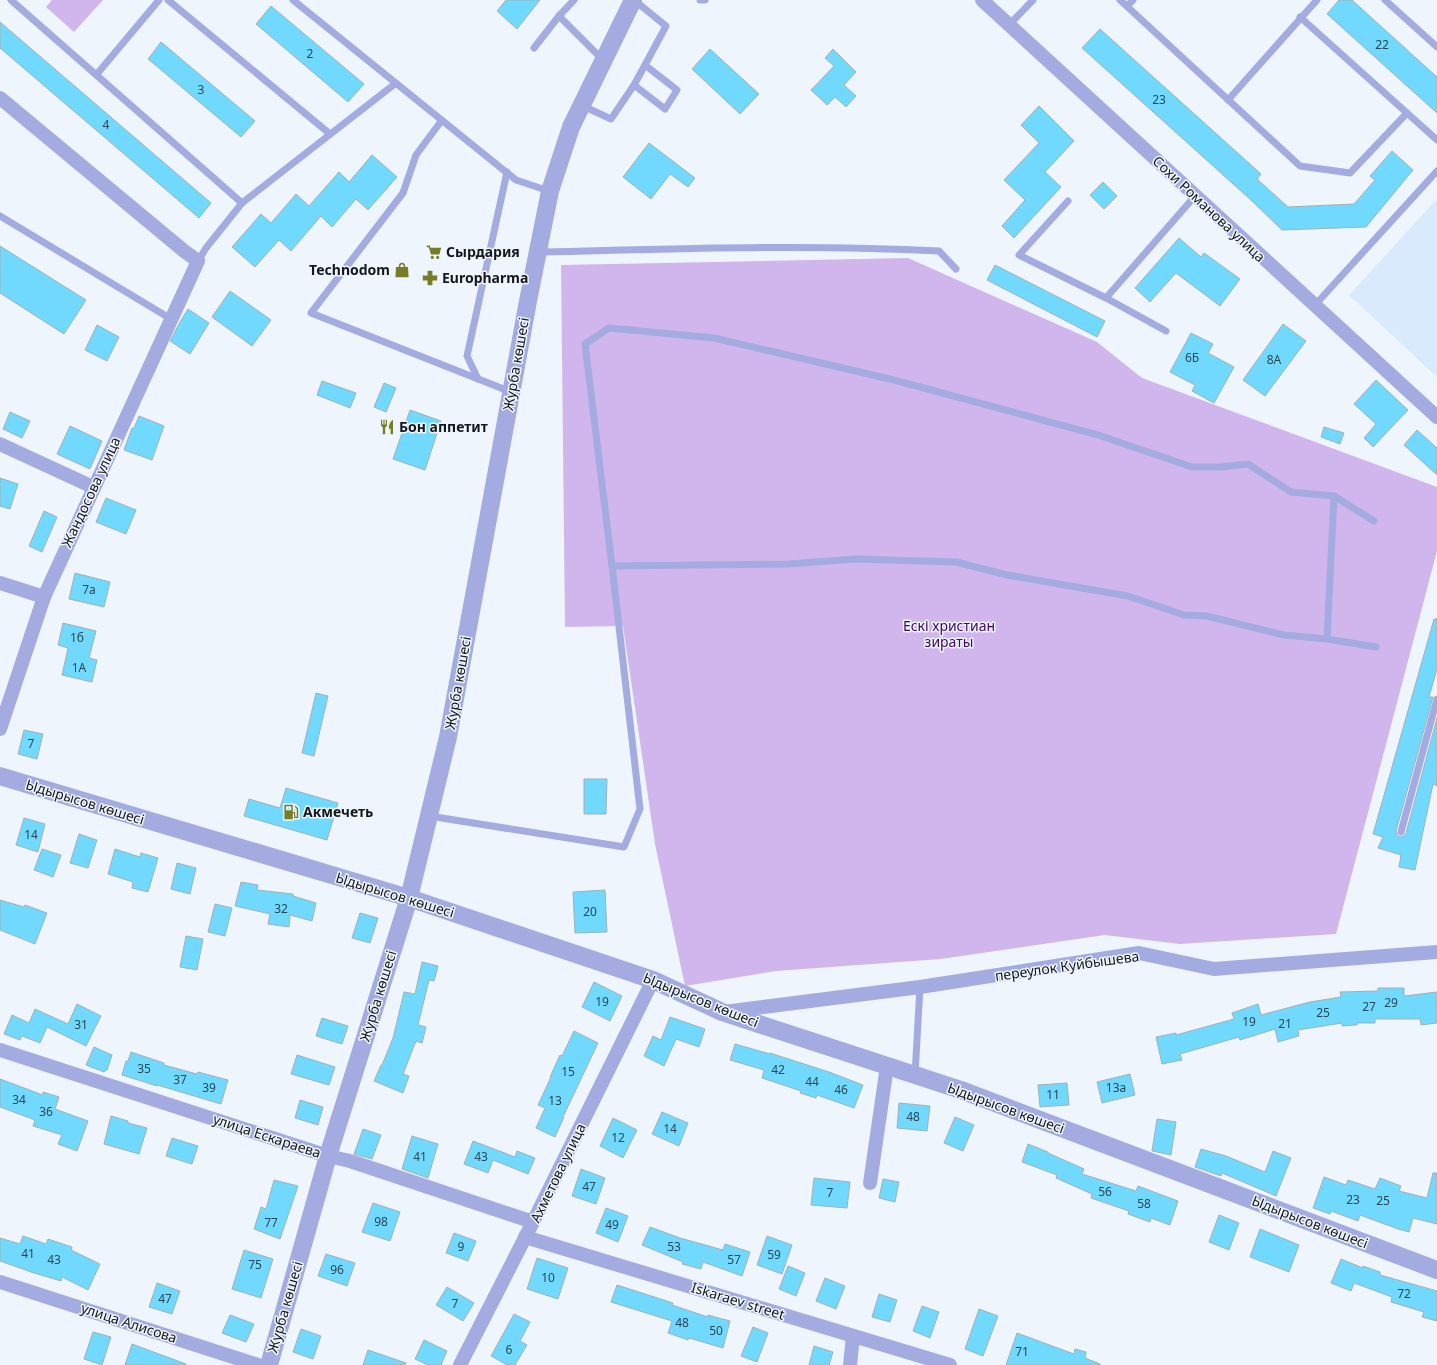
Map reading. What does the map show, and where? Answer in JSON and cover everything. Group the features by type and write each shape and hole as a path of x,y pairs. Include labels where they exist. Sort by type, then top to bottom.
{"street":[{"name":"Журба көшесі","path":"268,1364 328,1156 409,898 448,737 511,392 550,191 570,128 633,0"},
{"name":"Сохи Романова улица","path":"982,0 1437,417"},
{"path":"0,98 198,261"},
{"name":"Жандосова улица","path":"0,729 44,597 93,487 198,261"},
{"path":"0,444 93,487"},
{"path":"0,583 44,597"},
{"name":"Ыдырысов көшесі","path":"0,776 409,898 653,980 722,1012 961,1090 1437,1270"},
{"name":"переулок Куйбышева","path":"722,1012 920,987 1139,953 1214,969 1437,952"},
{"name":"Ахметова улица","path":"460,1365 653,980"},
{"name":"улица Ескараева","path":"0,1050 328,1156 350,1161 533,1222"},
{"path":"870,1183 887,1066"},
{"name":"Iskaraev street","path":"525,1237 950,1365"},
{"name":"улица Алисова","path":"0,1282 268,1364"},
{"path":"850,1365 853,1336"}],"lane":[{"path":"12,0 242,203"},
{"path":"97,74 159,0"},
{"path":"168,0 330,134"},
{"path":"293,0 516,180 550,191"},
{"path":"534,48 559,16 574,0"},
{"path":"582,105 611,119 634,85 666,26 633,0"},
{"path":"700,0 705,0"},
{"path":"1009,25 1033,0"},
{"path":"1120,0 1300,166 1350,173 1407,114"},
{"path":"1127,6 1133,0"},
{"path":"1228,100 1316,0"},
{"path":"1385,0 1437,47"},
{"path":"559,16 603,60"},
{"path":"1300,17 1437,140"},
{"path":"634,85 665,108 677,90 645,65"},
{"path":"198,261 206,248 242,203 396,83"},
{"path":"442,120 416,155 403,193 312,313 511,392"},
{"path":"478,379 467,356 507,172"},
{"path":"1315,305 1437,172"},
{"path":"1106,298 1195,196"},
{"path":"1068,201 1019,255 1106,298 1166,331"},
{"path":"0,216 171,319"},
{"path":"538,252 808,247 889,248 939,251 956,269"},
{"path":"429,816 624,847 640,809 612,566 584,344 609,328 714,338 864,373 1098,435 1192,467 1221,467 1248,464 1291,492 1334,496 1374,521"},
{"path":"1326,639 1334,496"},
{"path":"612,566 789,564 855,559 956,562 1007,575 1128,596 1184,615 1207,616 1284,635 1326,639 1376,647"},
{"path":"1401,832 1437,699"},
{"path":"915,1075 920,987"}],"shaded area":[{"path":"1437,199 1437,377 1349,295"}],"green space":[{"path":"52,0 103,0 74,32 46,7"},
{"name":"Ескі христиан зираты","path":"908,258 1097,342 1142,378 1437,487 1437,551 1336,934 1180,944 1105,935 941,959 776,971 685,986 655,844 623,626 565,627 561,265"}],"building":[{"path":"506,0 540,0 517,29 497,11"},
{"path":"1339,0 1352,0 1437,77 1437,113 1327,14"},
{"path":"271,6 364,84 348,102 256,24"},
{"path":"0,22 211,203 199,218 0,48"},
{"path":"1100,29 1261,174 1257,179 1288,207 1354,204 1375,180 1370,176 1392,151 1413,170 1366,227 1282,230 1252,201 1082,48"},
{"path":"161,42 255,121 241,137 148,59"},
{"path":"710,49 759,94 740,114 692,69"},
{"path":"833,49 856,72 844,85 856,96 846,107 835,97 827,105 811,90 834,66 825,58"},
{"path":"1039,106 1074,141 1045,172 1061,187 1014,238 1002,226 1025,200 1004,180 1039,143 1021,125"},
{"path":"649,143 695,178 688,187 670,174 651,199 623,177"},
{"path":"372,155 397,177 368,210 356,199 332,227 321,216 291,251 279,240 255,267 232,247 261,214 271,223 296,194 309,206 339,172 349,182"},
{"path":"1103,182 1117,196 1104,209 1090,195"},
{"path":"1179,238 1201,257 1204,253 1240,279 1220,306 1176,273 1150,302 1135,288"},
{"path":"0,246 86,300 64,334 0,293"},
{"path":"995,265 1105,321 1097,337 987,280"},
{"path":"230,291 271,320 252,346 212,317"},
{"path":"188,309 209,323 190,354 170,341"},
{"path":"1283,324 1306,341 1265,396 1243,380"},
{"path":"97,325 119,337 107,361 85,350"},
{"path":"1191,333 1213,344 1208,353 1234,367 1214,403 1192,391 1195,385 1170,372"},
{"path":"1376,380 1408,410 1373,447 1364,438 1376,424 1354,404"},
{"path":"322,381 356,393 350,408 317,395"},
{"path":"384,383 396,388 386,412 374,407"},
{"path":"410,410 441,421 425,470 393,459"},
{"path":"10,412 30,421 22,438 3,429"},
{"path":"139,416 164,426 152,460 124,450 132,428 134,428"},
{"path":"70,426 102,441 90,469 57,454"},
{"path":"1324,427 1344,433 1340,444 1321,437"},
{"path":"1417,430 1437,448 1437,475 1404,445"},
{"path":"0,478 18,484 10,509 0,506"},
{"path":"106,498 136,510 126,534 96,522"},
{"path":"44,511 57,517 42,552 29,546"},
{"path":"75,573 110,582 104,607 69,599"},
{"path":"1434,619 1437,619 1437,669 1429,697 1433,697 1396,831 1397,835 1400,837 1404,836 1406,833 1437,718 1437,786 1433,784 1415,870 1399,867 1401,855 1378,848 1383,837 1373,834"},
{"path":"63,623 96,631 89,658 97,660 92,682 62,675 68,648 58,645"},
{"path":"316,693 328,696 314,756 302,753"},
{"path":"24,730 43,734 37,759 18,754"},
{"path":"584,779 607,779 606,814 584,814"},
{"name":"Акмечеть","path":"286,788 338,803 327,840 244,816 249,799 280,808"},
{"path":"24,818 45,824 38,852 16,845"},
{"path":"79,834 97,840 88,868 70,863"},
{"path":"42,849 61,855 53,877 34,870"},
{"path":"115,849 140,857 141,853 158,858 148,892 132,888 133,882 108,874"},
{"path":"177,863 196,868 190,894 171,889"},
{"path":"241,882 258,885 257,890 293,894 293,896 316,903 312,921 290,915 289,927 268,924 270,914 235,906"},
{"path":"605,890 607,932 575,933 573,892"},
{"path":"0,900 24,907 25,905 47,913 35,944 0,930"},
{"path":"215,904 232,908 225,936 208,932"},
{"path":"360,913 378,918 370,943 352,938"},
{"path":"186,936 203,939 197,970 180,967"},
{"path":"422,962 438,966 434,981 429,980 418,1025 426,1027 422,1043 416,1041 403,1074 409,1076 403,1093 374,1081 393,1038 404,992 415,994"},
{"path":"594,982 622,996 610,1021 582,1007"},
{"path":"1378,988 1404,988 1404,996 1437,992 1437,1023 1421,1025 1420,1019 1375,1019 1375,1023 1357,1023 1357,1025 1342,1026 1342,1023 1298,1030 1299,1036 1278,1042 1275,1029 1240,1040 1239,1037 1180,1054 1182,1060 1162,1064 1156,1037 1176,1033 1176,1035 1234,1019 1232,1013 1258,1004 1261,1015 1310,1002 1341,997 1340,992 1378,991"},
{"path":"77,1004 101,1016 86,1046 47,1027 40,1043 22,1036 20,1040 4,1034 12,1015 29,1023 35,1009 68,1024"},
{"path":"670,1017 705,1029 699,1047 676,1039 664,1066 644,1056 653,1036 661,1040"},
{"path":"322,1018 348,1026 342,1044 316,1036"},
{"path":"574,1031 598,1043 555,1137 536,1128 545,1108 538,1105 560,1055 562,1056"},
{"path":"735,1044 770,1053 829,1072 863,1085 854,1108 817,1095 816,1098 800,1093 801,1091 762,1078 764,1070 730,1060"},
{"path":"94,1047 112,1055 107,1070 104,1072 86,1065"},
{"path":"131,1052 164,1063 164,1065 197,1074 198,1072 228,1080 221,1104 122,1075 126,1061 128,1061"},
{"path":"297,1055 335,1067 329,1085 291,1074"},
{"path":"1130,1074 1135,1095 1102,1103 1097,1082"},
{"path":"0,1079 43,1095 43,1092 59,1097 55,1109 88,1121 77,1151 58,1144 62,1135 33,1126 35,1120 0,1107"},
{"path":"1067,1083 1069,1105 1040,1107 1038,1085"},
{"path":"300,1100 323,1107 318,1125 295,1118"},
{"path":"899,1103 930,1106 927,1131 897,1128"},
{"path":"662,1112 688,1123 679,1146 652,1134"},
{"path":"111,1116 128,1121 128,1123 147,1128 139,1154 104,1144"},
{"path":"955,1117 974,1125 963,1151 944,1143"},
{"path":"613,1118 637,1130 623,1158 600,1146"},
{"path":"1157,1119 1176,1122 1171,1155 1152,1151"},
{"path":"363,1129 381,1135 372,1159 354,1154"},
{"path":"412,1136 438,1144 428,1178 402,1169"},
{"path":"172,1138 198,1146 192,1164 166,1156"},
{"path":"473,1141 515,1157 517,1151 535,1158 528,1174 493,1160 488,1173 464,1164"},
{"path":"1028,1144 1084,1169 1082,1174 1136,1191 1138,1186 1178,1201 1170,1225 1151,1218 1150,1222 1128,1214 1129,1211 1091,1198 1092,1194 1056,1178 1057,1175 1022,1162"},
{"path":"1201,1149 1226,1156 1265,1172 1273,1151 1291,1158 1276,1196 1222,1173 1221,1176 1195,1167"},
{"path":"581,1169 605,1178 596,1204 572,1196"},
{"path":"1433,1173 1437,1173 1437,1224 1413,1218 1409,1232 1360,1215 1358,1221 1331,1211 1330,1214 1313,1208 1324,1177 1346,1185 1348,1180 1375,1189 1380,1178 1401,1186 1399,1191 1427,1198"},
{"path":"814,1178 850,1182 847,1208 811,1205"},
{"path":"883,1179 899,1182 895,1202 879,1198"},
{"path":"274,1180 298,1186 280,1239 254,1229 261,1207 266,1209"},
{"path":"373,1203 400,1212 390,1241 362,1232"},
{"path":"606,1208 628,1216 618,1242 596,1233"},
{"path":"1219,1215 1239,1223 1229,1250 1209,1242"},
{"path":"650,1227 680,1238 723,1250 725,1244 750,1252 742,1276 703,1262 701,1269 682,1264 683,1262 642,1245"},
{"path":"1260,1229 1299,1245 1289,1272 1250,1257"},
{"path":"454,1233 476,1241 468,1261 446,1253"},
{"path":"23,1236 46,1244 48,1239 72,1247 71,1250 100,1264 88,1290 62,1277 61,1281 0,1261 0,1238 20,1244"},
{"path":"767,1236 792,1245 782,1274 757,1265"},
{"path":"244,1250 273,1259 261,1298 232,1289"},
{"path":"326,1254 355,1263 347,1286 318,1276"},
{"path":"537,1258 568,1268 558,1299 527,1289"},
{"path":"1341,1259 1363,1268 1363,1266 1380,1272 1380,1275 1437,1291 1437,1321 1422,1317 1424,1312 1391,1302 1392,1297 1354,1283 1351,1291 1331,1283"},
{"path":"788,1266 805,1273 796,1296 779,1289"},
{"path":"825,1278 845,1286 836,1309 816,1301"},
{"path":"157,1283 180,1291 172,1314 149,1307"},
{"path":"617,1285 673,1303 672,1305 708,1317 708,1315 730,1321 723,1348 689,1338 688,1340 668,1333 672,1321 611,1302"},
{"path":"447,1287 474,1303 463,1321 436,1305"},
{"path":"879,1294 897,1300 890,1322 872,1317"},
{"path":"922,1306 939,1312 930,1338 913,1331"},
{"path":"979,1309 998,1316 983,1356 965,1349"},
{"path":"514,1314 530,1322 520,1341 527,1345 515,1365 507,1365 491,1356"},
{"path":"230,1315 254,1324 246,1342 222,1333"},
{"path":"753,1327 768,1333 757,1362 741,1356"},
{"path":"301,1329 321,1336 313,1359 293,1352"},
{"path":"93,1332 111,1337 102,1365 84,1359"},
{"path":"1017,1333 1074,1354 1075,1349 1086,1352 1085,1358 1100,1365 1006,1365"},
{"path":"424,1340 447,1351 441,1365 428,1365 415,1359"},
{"path":"132,1344 186,1364 186,1365 125,1365"},
{"path":"814,1346 833,1352 829,1365 809,1365"},
{"path":"368,1350 406,1363 405,1365 363,1365"}],"place":[{"name":"Сырдария","path":"434,252"},
{"name":"Technodom","path":"402,270"},
{"name":"Europharma","path":"430,278"},
{"name":"Бон аппетит","path":"387,427"},
{"name":"Акмечеть","path":"291,812"}]}
